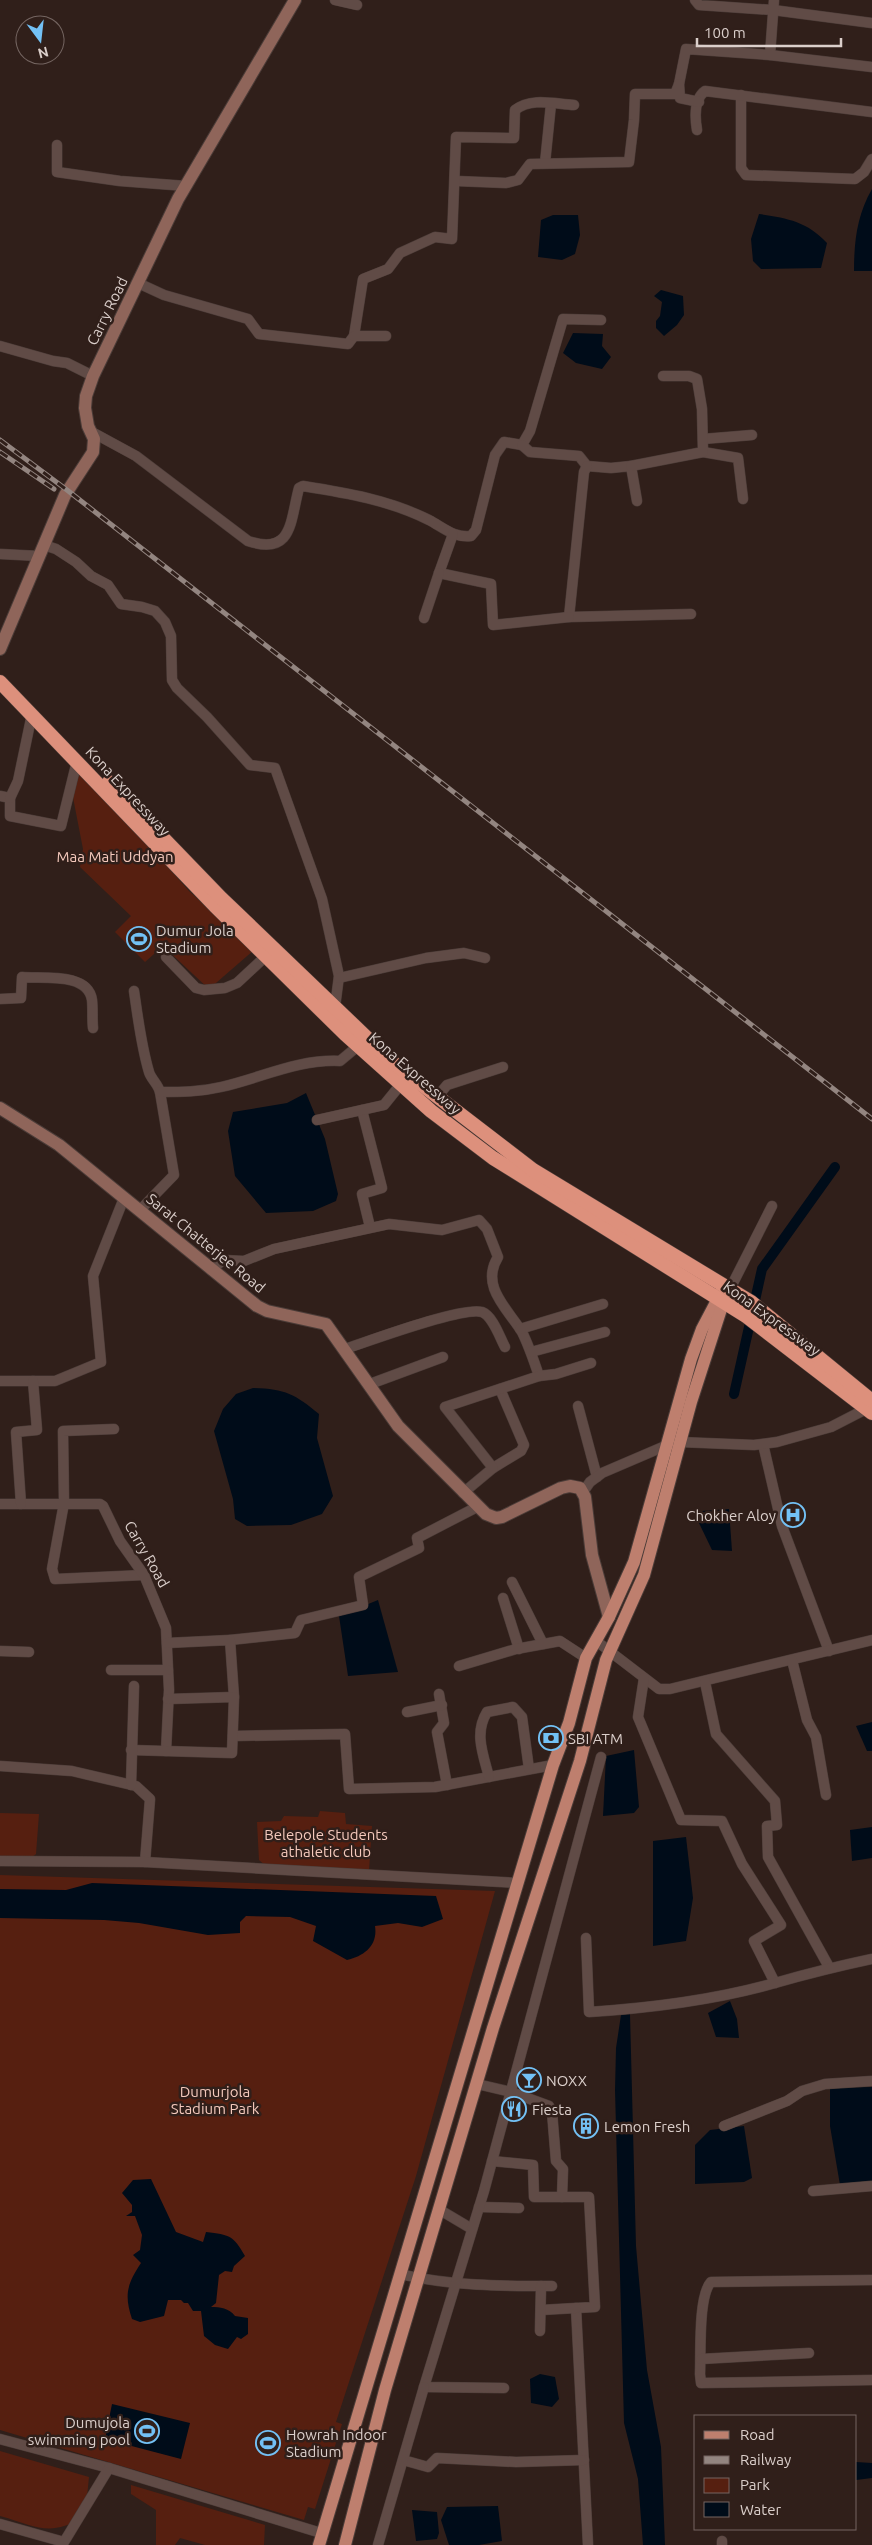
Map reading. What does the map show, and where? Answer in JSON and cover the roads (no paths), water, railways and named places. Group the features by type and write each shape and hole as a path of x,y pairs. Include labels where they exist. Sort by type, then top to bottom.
{"highway":[{"name":"Kona Expressway","path":"0,671 221,898 391,1062 533,1170 726,1291 746,1316 870,1408"},
{"name":"Kona Expressway","path":"0,682 77,761 134,824 266,956 358,1046 431,1111 493,1158 726,1291 751,1302 870,1408"}],"main road":[{"name":"Carry Road","path":"0,649 65,495 93,452 94,439 90,431 86,396 94,376 186,186 295,0"},
{"name":"Sarat Chatterjee Road","path":"0,1108 59,1145 211,1270 267,1311 326,1324 345,1348 398,1426 477,1507 496,1518 561,1488 575,1486 583,1492"},
{"path":"346,2545 385,2390 516,1952 580,1761 610,1651 644,1575 680,1442 726,1291"},
{"path":"320,2539 553,1765 569,1723 586,1658 609,1617 634,1562 665,1446 691,1359 702,1330 726,1291"},
{"path":"583,1492 590,1547 609,1617"}],"street":[{"path":"335,0 356,5"},
{"path":"695,0 700,5 773,5 872,23"},
{"path":"770,55 773,5"},
{"path":"456,181 506,183 518,180 530,164 629,162 635,94 675,94 686,50 770,55 872,67"},
{"path":"679,84 680,98 699,102"},
{"path":"698,130 695,113 702,93 705,91 742,94 872,112"},
{"path":"742,94 741,168 746,175 855,179 864,172 872,159"},
{"path":"138,283 164,295 248,319 259,334 348,344 354,336 363,279 388,269 400,253 435,237 452,239 456,181 456,138 514,138 516,110 528,102 574,105"},
{"path":"545,163 551,104"},
{"path":"57,145 57,172 120,181 186,186"},
{"path":"522,445 530,431 563,319 601,320"},
{"path":"354,336 386,336"},
{"path":"0,346 66,363 94,376"},
{"path":"663,376 693,376 697,379 702,409 703,452"},
{"path":"90,431 136,456 248,541 259,545 279,544 285,538 299,488 304,486 381,500 408,510 459,537 471,536 476,530 495,455 504,442 522,445 530,452 579,456 587,466 611,468 703,452 738,458 743,499"},
{"path":"703,439 752,435"},
{"path":"569,618 584,472 587,466"},
{"path":"631,466 637,501"},
{"path":"424,618 453,534"},
{"path":"0,554 56,548 76,562 91,576 108,585 121,604 155,611 165,622 171,636 172,680 177,688 207,717 241,758 250,765 275,768 322,899 339,978 335,1007"},
{"path":"439,573 491,584 493,624 495,626 569,618 690,614"},
{"path":"32,714 18,781 5,797 10,816 61,826 77,761"},
{"path":"339,978 426,958 464,953 484,958"},
{"path":"166,957 196,988 204,990 225,988 237,983 266,956"},
{"path":"0,999 20,998 22,977 74,980 82,983 92,997 93,1028"},
{"path":"134,991 139,1030 150,1075 157,1082 160,1092 174,1175 140,1210"},
{"path":"160,1092 196,1092 222,1087 318,1060 340,1061 358,1046"},
{"path":"437,1096 448,1085 503,1067"},
{"path":"317,1120 384,1105 401,1084"},
{"path":"362,1110 382,1188 362,1194 370,1227"},
{"path":"0,1381 55,1381 101,1362 93,1276 124,1198"},
{"path":"726,1291 772,1206"},
{"path":"211,1270 223,1260 244,1260 274,1249 305,1244 370,1227 388,1224 442,1230 479,1220 487,1229 498,1257 492,1266 490,1277 494,1289 502,1305 520,1329 531,1352 539,1376"},
{"path":"520,1329 603,1304"},
{"path":"345,1348 456,1314 481,1312 487,1315 505,1347"},
{"path":"531,1352 605,1332"},
{"path":"370,1384 443,1357"},
{"path":"493,1468 445,1407 539,1376 556,1374 591,1363"},
{"path":"21,1504 16,1432 37,1430 33,1381"},
{"path":"463,1493 493,1468 521,1451 524,1445 500,1389"},
{"path":"578,1406 596,1477"},
{"path":"583,1492 596,1477 665,1446 680,1442 763,1444 806,1435 831,1427 870,1408"},
{"path":"114,1429 63,1431 64,1503 52,1569 55,1580 144,1575"},
{"path":"763,1444 782,1526 829,1651"},
{"name":"Carry Road","path":"0,1504 64,1503 100,1504 103,1506 120,1541 144,1575 166,1628 168,1670 166,1751"},
{"path":"167,1643 230,1640 295,1633 301,1620 363,1605 359,1577 419,1548 417,1538 477,1507"},
{"path":"512,1582 543,1644"},
{"path":"503,1598 519,1649"},
{"path":"131,1750 232,1753 234,1696 230,1640"},
{"path":"595,1640 659,1689 670,1689 705,1682 872,1640"},
{"path":"458,1666 519,1649 563,1641 569,1648 586,1658"},
{"path":"0,1651 29,1652"},
{"path":"792,1660 805,1713 816,1737 826,1795"},
{"path":"111,1670 168,1670"},
{"path":"644,1678 638,1717 681,1820 722,1821 742,1864 781,1925 754,1941 775,1983"},
{"path":"705,1682 716,1734 774,1800 777,1825 767,1826 768,1856 829,1967"},
{"path":"130,1785 134,1686"},
{"path":"439,1694 444,1723 437,1732 447,1785"},
{"path":"168,1699 234,1696"},
{"path":"407,1712 442,1706"},
{"path":"488,1777 479,1738 480,1722 487,1712 513,1707 522,1717 529,1769"},
{"path":"233,1736 344,1734 349,1789 435,1787 553,1765"},
{"path":"378,2545 479,2207 601,1757"},
{"path":"0,1766 72,1771 136,1786 150,1799 145,1862"},
{"path":"0,1861 145,1862 518,1884"},
{"path":"586,1938 589,2012 647,2008 775,1983 829,1967 872,1959"},
{"path":"724,2126 787,2100 802,2091 825,2084 872,2081"},
{"path":"477,2084 511,2092 549,2106 552,2112 556,2161 562,2170 562,2197"},
{"path":"492,2161 533,2165 534,2197 589,2197 595,2307 541,2310"},
{"path":"813,2191 872,2186"},
{"path":"479,2207 518,2208"},
{"path":"440,2210 472,2229"},
{"path":"400,2274 419,2279 491,2286 552,2286"},
{"path":"872,2280 711,2282 706,2288 704,2303 701,2383 872,2380"},
{"path":"540,2331 541,2286"},
{"path":"576,2308 588,2545"},
{"path":"701,2359 809,2353"},
{"path":"424,2387 504,2388"},
{"path":"0,2439 109,2468 320,2539"},
{"path":"403,2460 428,2467 432,2466 437,2458 516,2462 584,2460"},
{"path":"0,2524 64,2542 109,2468"}],"water":[{"path":"872,189 872,271 854,271 857,228"},
{"path":"759,214 796,222 804,225 819,236 827,243 821,268 761,269 753,261 751,239"},
{"path":"553,215 578,215 580,235 575,254 562,260 538,257 541,220"},
{"path":"661,290 683,296 684,315 677,325 664,336 656,328 656,321 660,316 662,302 654,296"},
{"path":"573,333 603,334 602,346 611,357 602,369 576,363 563,353"},
{"path":"306,1093 325,1139 338,1194 336,1201 313,1211 266,1213 235,1176 228,1131 233,1112 287,1103"},
{"path":"253,1388 282,1391 296,1397 319,1414 317,1438 333,1496 322,1514 291,1525 247,1526 235,1519 233,1499 214,1431 223,1409 236,1394"},
{"path":"729,1509 732,1551 712,1550 698,1521 702,1511"},
{"path":"378,1600 398,1672 348,1676 339,1616"},
{"path":"872,1722 872,1751 867,1751 856,1726"},
{"path":"634,1750 639,1807 634,1813 603,1816 606,1756"},
{"path":"872,1827 872,1858 852,1861 850,1830"},
{"path":"686,1837 693,1898 686,1941 653,1946 653,1841"},
{"path":"92,1883 436,1896 443,1919 422,1927 398,1923 375,1926 374,1939 369,1949 359,1956 347,1960 313,1941 316,1926 290,1917 246,1916 240,1922 240,1933 208,1935 139,1923 104,1920 0,1918 0,1889 66,1890"},
{"path":"730,2001 737,2019 739,2038 716,2037 708,2013"},
{"path":"630,2014 636,2246 647,2370 661,2447 665,2545 643,2545 638,2479 624,2423 615,2090 616,2048 621,2015"},
{"path":"872,2087 872,2182 840,2185 830,2126 830,2088"},
{"path":"744,2126 752,2178 744,2182 695,2184 695,2145 710,2130"},
{"path":"151,2179 176,2232 203,2242 206,2232 226,2235 234,2240 245,2256 234,2266 232,2272 225,2271 219,2275 216,2303 211,2307 224,2308 235,2316 248,2318 248,2334 241,2339 237,2337 228,2349 215,2345 204,2336 201,2311 193,2311 188,2303 184,2303 181,2300 168,2300 164,2316 140,2322 132,2319 128,2303 128,2290 141,2263 133,2255 140,2250 142,2235 135,2216 126,2216 132,2212 132,2205 122,2193 133,2180"},
{"path":"540,2374 555,2377 559,2399 552,2407 531,2403 530,2379"},
{"name":"Dumujola swimming pool","path":"112,2404 190,2423 181,2459 105,2439"},
{"path":"857,2462 872,2463 872,2478 857,2480"},
{"path":"498,2506 502,2541 479,2545 449,2545 441,2520 447,2507"},
{"path":"412,2510 437,2512 439,2533 437,2539 416,2541"}],"waterway":[{"path":"734,1394 762,1269 835,1167"}],"railway":[{"path":"0,440 67,490 872,1119"},
{"path":"0,452 54,489"}],"place":[{"name":"Dumur Jola Stadium","path":"139,939"},
{"name":"Chokher Aloy","path":"793,1515"},
{"name":"SBI ATM","path":"551,1738"},
{"name":"NOXX","path":"529,2080"},
{"name":"Fiesta","path":"514,2109"},
{"name":"Lemon Fresh","path":"586,2126"},
{"name":"Dumujola swimming pool","path":"147,2431"},
{"name":"Howrah Indoor Stadium","path":"268,2443"}],"park label":[{"name":"Maa Mati Uddyan","path":"115,856"},
{"name":"Belepole Students athaletic club","path":"326,1842"},
{"name":"Dumurjola Stadium Park","path":"215,2100"}]}
